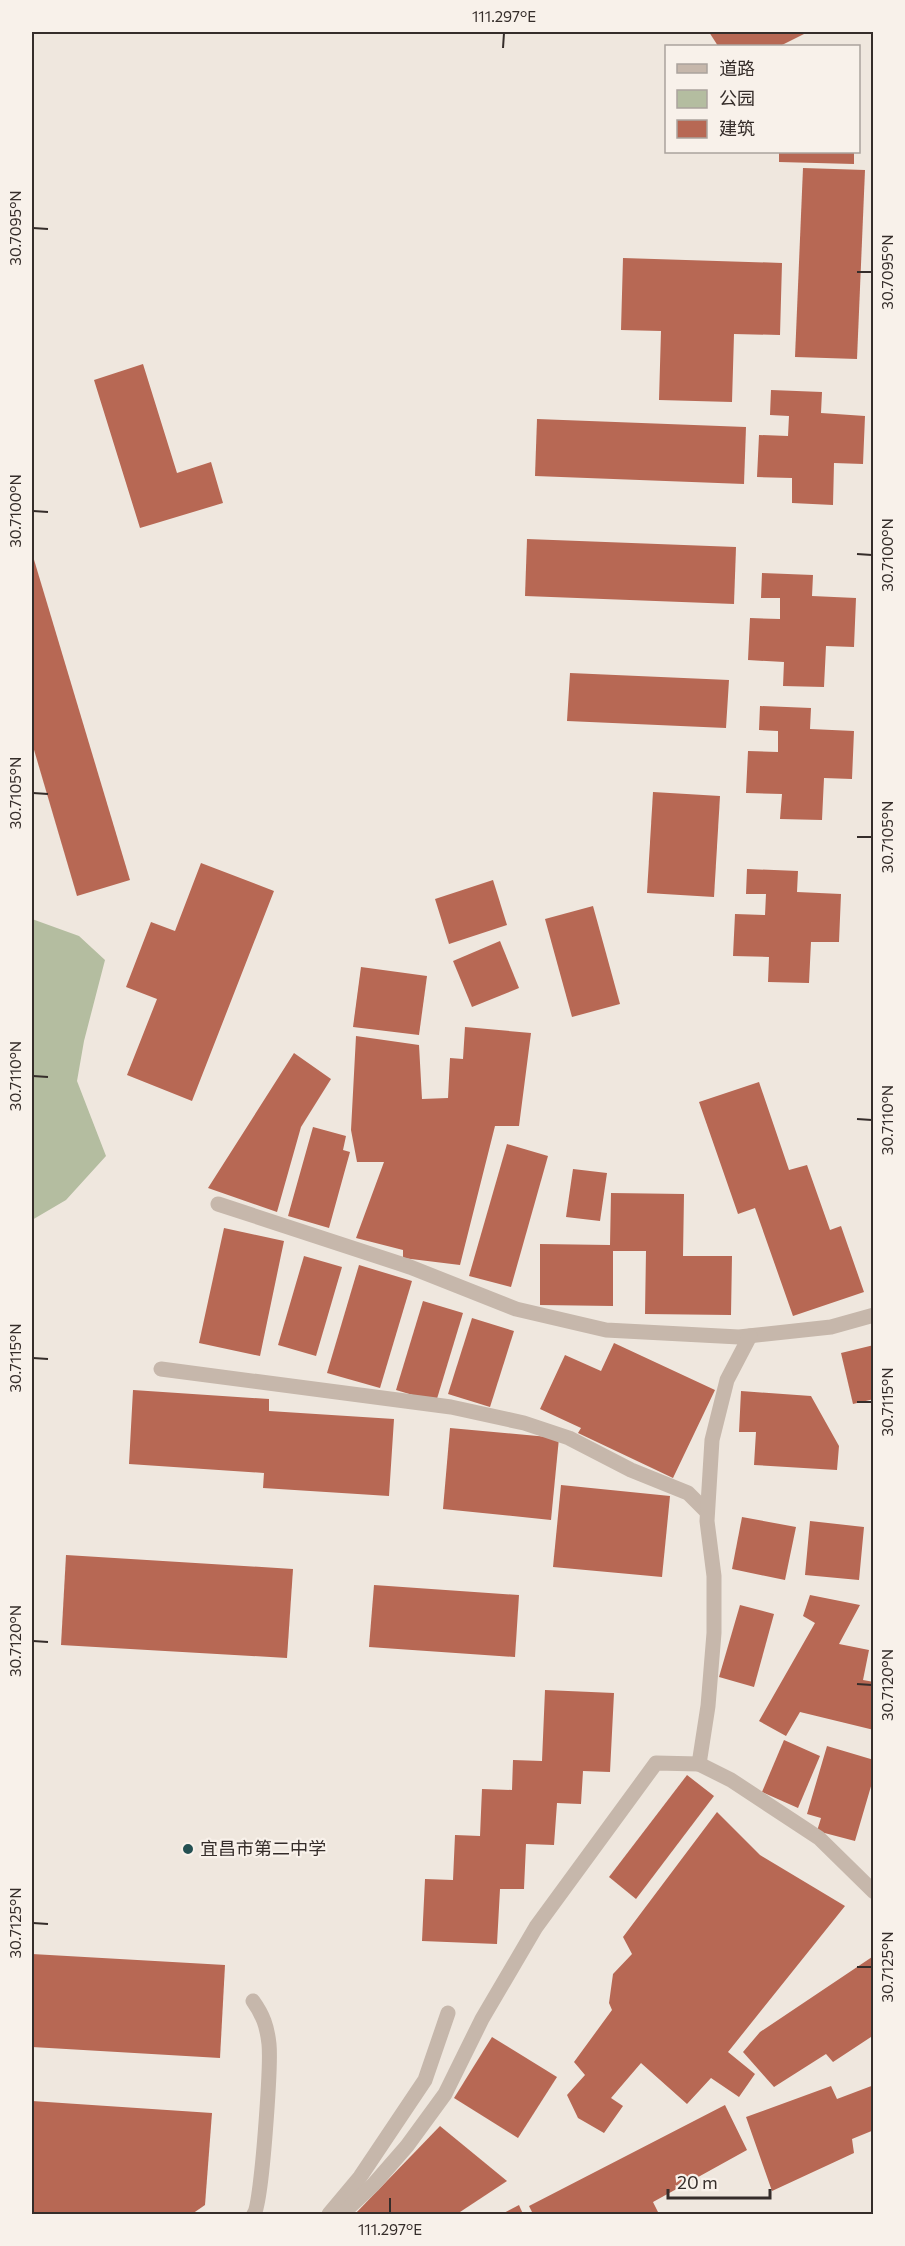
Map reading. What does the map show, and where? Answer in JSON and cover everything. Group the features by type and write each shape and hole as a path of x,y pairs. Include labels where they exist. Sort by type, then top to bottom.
{"lane":[{"path":"218,1204 410,1267 516,1309 606,1330 750,1336 831,1327 873,1315"},
{"path":"699,1764 714,1633 714,1575 707,1512 712,1440 727,1380 750,1336"},
{"path":"161,1369 451,1407 524,1423 569,1438 631,1470 688,1493 707,1512"},
{"path":"342,2214 374,2185 407,2146 445,2094 482,2019 536,1927 656,1763 699,1764 730,1780 819,1838 873,1892"},
{"path":"253,2001 265,2017 270,2045 261,2186 258,2209 254,2214"},
{"path":"329,2214 360,2177 425,2080 448,2013"}],"green space":[{"path":"32,919 79,936 105,960 84,1041 77,1081 106,1156 66,1200 32,1220"}],"building":[{"path":"709,32 808,32 782,45 717,45"},
{"path":"779,153 854,153 854,164 779,162"},
{"path":"803,168 865,170 857,359 795,357"},
{"path":"623,258 782,263 780,335 734,334 732,402 659,400 661,331 621,330"},
{"path":"143,364 177,473 211,462 223,503 140,528 94,380"},
{"path":"771,390 822,392 821,413 865,416 863,464 834,463 833,505 792,503 792,478 757,477 759,435 788,436 789,416 770,415"},
{"path":"537,419 746,427 744,484 535,476"},
{"path":"527,539 736,547 734,604 525,596"},
{"path":"32,553 130,880 77,896 32,743"},
{"path":"762,573 813,575 812,596 856,598 854,647 826,646 824,687 783,686 784,662 748,660 750,618 780,619 780,598 761,598"},
{"path":"570,673 729,680 726,728 567,721"},
{"path":"760,706 811,708 810,729 854,731 852,779 824,778 822,820 780,819 782,794 746,793 748,751 778,752 778,731 759,730"},
{"path":"653,792 720,796 714,897 647,893"},
{"path":"201,863 274,891 192,1101 127,1075 157,999 126,987 151,922 175,931"},
{"path":"747,869 798,871 797,892 841,894 839,942 811,942 809,983 768,982 769,957 733,956 735,914 765,915 766,894 746,894"},
{"path":"493,880 507,925 449,944 435,899"},
{"path":"593,906 620,1004 572,1017 545,919"},
{"path":"500,941 519,988 472,1007 453,961"},
{"path":"361,967 427,976 419,1035 353,1027"},
{"path":"465,1027 531,1033 519,1126 495,1126 460,1265 403,1258 403,1250 356,1238 384,1162 357,1162 351,1130 356,1036 419,1045 422,1099 448,1098 450,1058 463,1059"},
{"path":"294,1053 331,1079 301,1127 277,1212 208,1188"},
{"path":"759,1082 789,1170 807,1165 830,1230 841,1226 864,1292 793,1316 755,1208 738,1214 699,1102"},
{"path":"313,1127 346,1136 343,1150 350,1152 329,1228 288,1216"},
{"path":"507,1144 548,1156 511,1287 469,1276"},
{"path":"573,1169 607,1173 600,1221 566,1217"},
{"path":"611,1193 684,1194 683,1256 732,1256 731,1315 645,1314 646,1251 613,1251 613,1306 540,1305 540,1244 610,1245"},
{"path":"224,1228 284,1241 260,1356 199,1343"},
{"path":"304,1256 342,1267 316,1356 278,1345"},
{"path":"359,1265 412,1281 380,1388 327,1373"},
{"path":"423,1301 463,1313 436,1402 396,1390"},
{"path":"472,1318 514,1331 490,1407 448,1394"},
{"path":"614,1343 715,1390 673,1478 578,1433 581,1428 540,1409 565,1355 601,1371"},
{"path":"874,1345 874,1399 853,1404 841,1353"},
{"path":"133,1390 269,1399 269,1411 394,1419 389,1496 263,1488 264,1473 129,1464"},
{"path":"741,1391 811,1396 839,1446 837,1470 754,1465 756,1432 739,1432"},
{"path":"450,1428 559,1438 551,1520 443,1509"},
{"path":"561,1485 670,1496 662,1577 553,1567"},
{"path":"742,1517 796,1527 785,1580 732,1569"},
{"path":"810,1521 864,1527 859,1580 805,1575"},
{"path":"66,1555 293,1569 287,1658 61,1645"},
{"path":"374,1585 519,1595 515,1657 369,1647"},
{"path":"810,1595 860,1605 839,1644 869,1650 863,1680 874,1682 874,1730 800,1712 786,1736 759,1721 815,1623 803,1616"},
{"path":"740,1605 774,1614 754,1687 719,1677"},
{"path":"545,1690 614,1693 610,1772 583,1771 581,1804 557,1803 554,1845 526,1844 524,1889 500,1889 497,1944 422,1941 425,1879 453,1880 455,1835 480,1836 482,1789 512,1790 513,1760 542,1761"},
{"path":"784,1740 820,1756 798,1808 762,1792"},
{"path":"827,1746 874,1760 874,1776 855,1841 817,1831 821,1818 807,1814"},
{"path":"687,1775 714,1796 636,1899 609,1877"},
{"path":"717,1812 760,1855 845,1906 728,2052 755,2074 739,2097 711,2078 687,2104 641,2063 611,2098 623,2106 604,2133 578,2118 567,2095 585,2075 574,2062 612,2010 609,2003 613,1974 632,1954 623,1937"},
{"path":"32,1954 225,1965 220,2058 32,2047"},
{"path":"872,1957 874,2035 833,2062 826,2054 774,2087 743,2052 760,2032"},
{"path":"492,2037 557,2077 518,2138 454,2098"},
{"path":"874,2085 874,2130 852,2139 854,2153 772,2191 746,2117 831,2086 837,2099"},
{"path":"32,2101 212,2113 205,2205 192,2214 32,2214"},
{"path":"725,2105 747,2150 653,2202 659,2214 533,2214 529,2206"},
{"path":"440,2126 507,2181 457,2214 355,2214"},
{"path":"519,2205 523,2214 502,2214"}],"place":[{"name":"宜昌市第二中学","path":"188,1849"}]}
